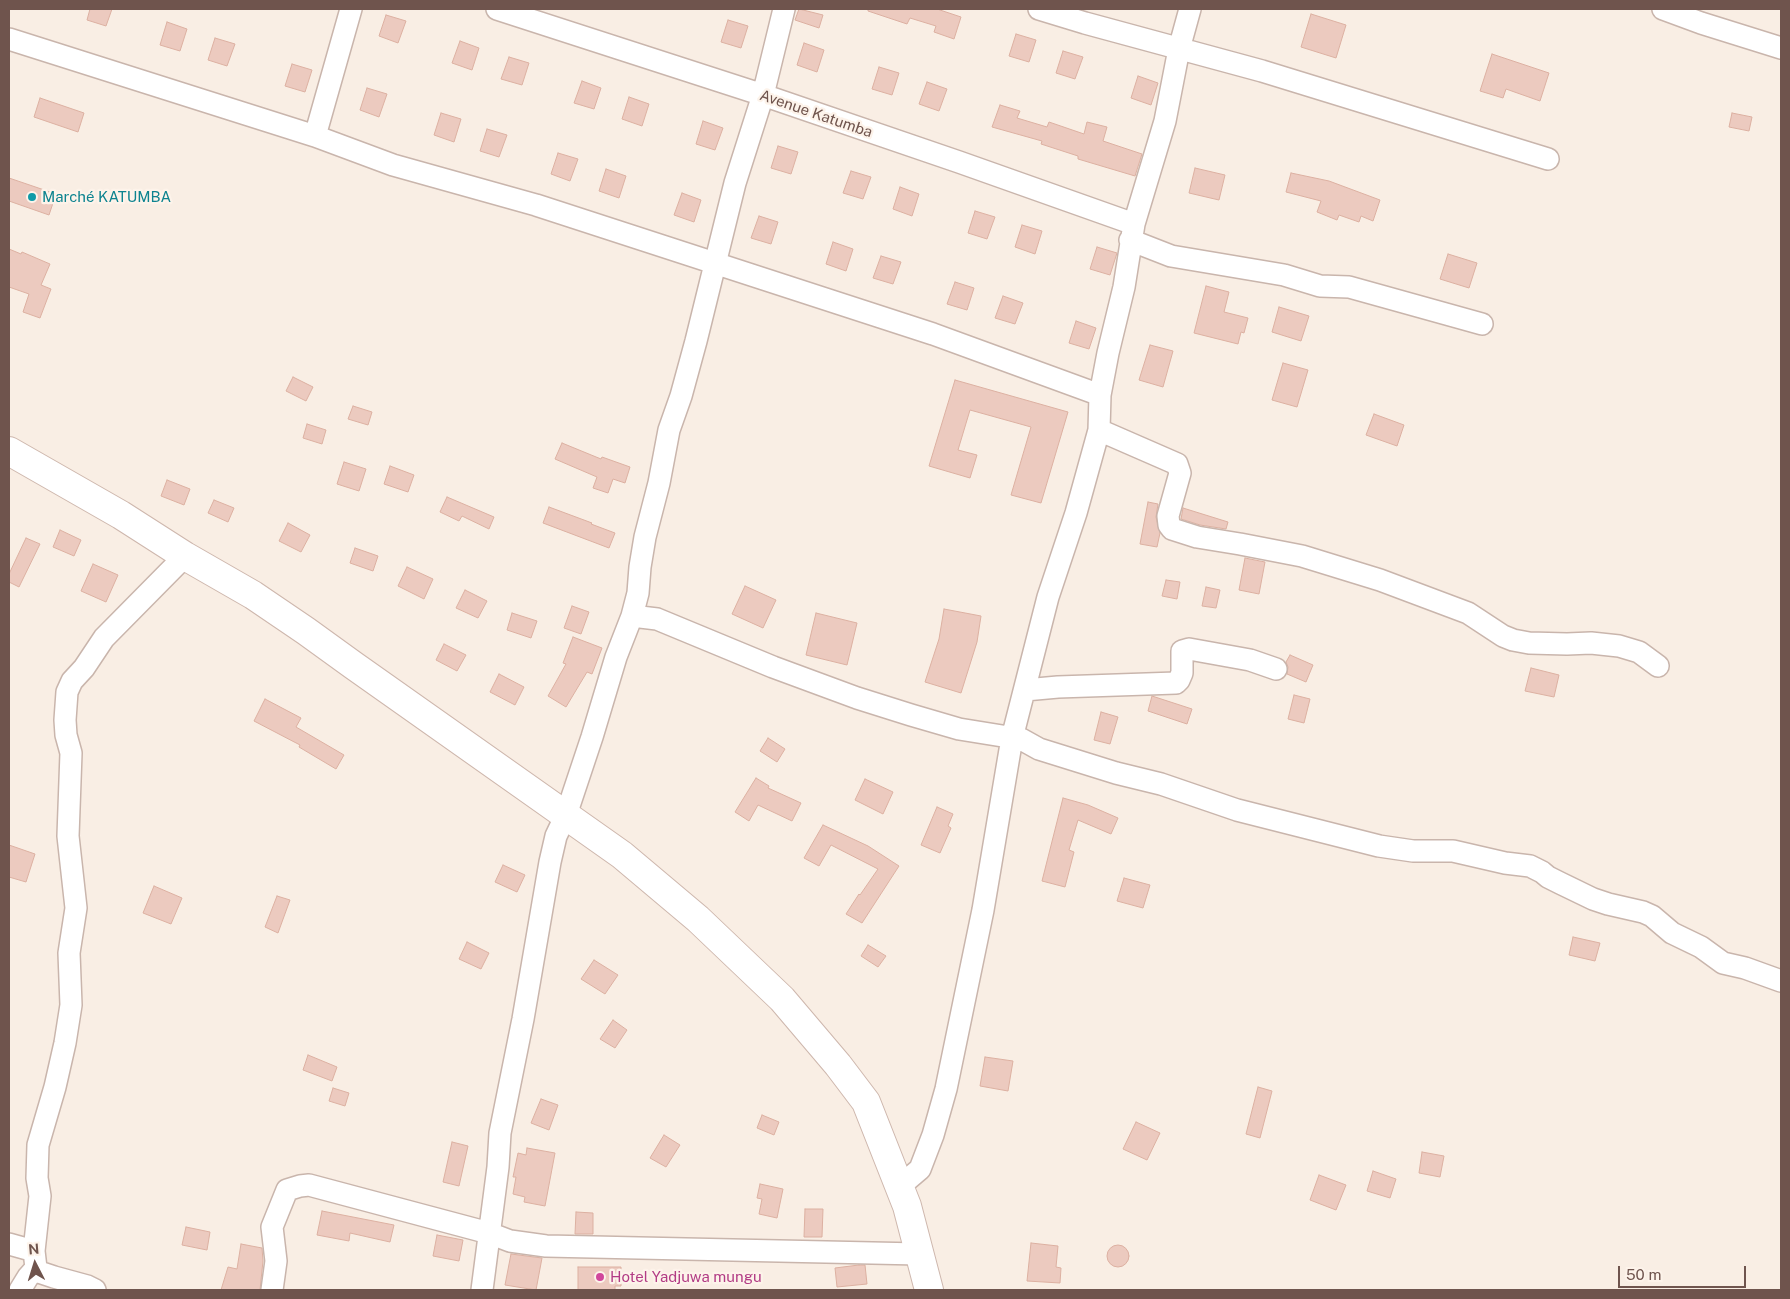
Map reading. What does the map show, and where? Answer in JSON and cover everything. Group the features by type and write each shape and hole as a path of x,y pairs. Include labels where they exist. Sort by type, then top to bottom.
{"street":[{"path":"315,136 351,9"},
{"name":"Avenue Katumba","path":"497,9 763,95 959,162 1132,232 1171,256 1284,275 1320,286 1350,287 1482,324"},
{"path":"482,1290 498,1167 500,1133 556,836 566,815 616,657 632,616 638,593 645,537 659,483 669,430 682,396 735,183 763,95 784,9"},
{"path":"1039,9 1262,71 1548,159"},
{"path":"900,1186 920,1169 934,1135 946,1089 984,910 1012,738 1048,597 1076,513 1099,430 1100,395 1108,352 1124,287 1132,232 1165,121 1179,49 1190,9"},
{"path":"1663,9 1781,48"},
{"path":"9,39 315,136 393,165 536,205 933,334 1100,395"},
{"path":"1099,430 1177,464 1180,473 1168,516 1169,525 1172,529 1197,537 1302,556 1380,580 1468,613 1503,636 1514,640 1529,643 1608,644 1639,652 1658,666"},
{"path":"9,450 253,595 622,855 691,913 782,999 838,1065 866,1102 900,1186 929,1290"},
{"path":"20,1290 28,1278 35,1260 40,1196 37,1178 39,1138 55,1088 71,1005 69,953 76,908 68,836 70,753 64,720 67,692 72,681 84,668 104,638 185,556"},
{"path":"632,616 657,620 773,667 902,713 959,729 1022,739 1039,749 1116,773 1161,784 1214,803 1352,839 1413,851 1453,851 1482,856 1505,863 1530,866 1593,899 1652,916 1672,933 1701,947 1723,963 1745,968 1781,981"},
{"path":"1025,690 1176,683 1182,673 1182,651 1189,649 1210,651 1250,660 1276,669"},
{"path":"272,1290 276,1260 272,1227 287,1190 309,1185 489,1233 510,1241 546,1246 919,1254"},
{"path":"9,1244 35,1260 40,1272 95,1290"}],"building":[{"path":"90,9 112,9 106,26 87,20"},
{"path":"799,9 823,15 819,28 795,20"},
{"path":"868,9 937,9 961,17 954,39 934,32 936,26 910,18 907,24 868,11"},
{"path":"1311,14 1346,25 1336,58 1301,47"},
{"path":"386,15 406,21 398,43 379,36"},
{"path":"728,20 748,26 741,48 721,42"},
{"path":"167,22 187,29 180,51 160,45"},
{"path":"1016,34 1036,40 1029,62 1009,56"},
{"path":"215,38 235,44 227,66 208,60"},
{"path":"460,41 479,48 472,70 452,63"},
{"path":"804,43 824,50 817,72 797,65"},
{"path":"1063,51 1083,57 1075,79 1056,73"},
{"path":"1492,54 1549,73 1540,101 1506,89 1503,98 1480,91"},
{"path":"509,57 529,63 522,85 501,79"},
{"path":"292,64 312,70 305,92 285,86"},
{"path":"879,67 899,73 892,95 872,89"},
{"path":"1138,76 1158,83 1151,105 1131,98"},
{"path":"582,81 601,88 594,109 574,103"},
{"path":"927,82 947,89 939,111 919,104"},
{"path":"367,88 387,94 379,117 360,110"},
{"path":"629,97 649,104 642,126 622,119"},
{"path":"40,98 84,113 78,132 34,117"},
{"path":"1000,105 1020,111 1017,118 1047,127 1049,122 1084,134 1087,122 1107,127 1103,141 1142,154 1135,176 1078,159 1078,156 1041,144 1042,141 992,127"},
{"path":"441,113 461,119 454,142 434,135"},
{"path":"1732,113 1752,117 1749,131 1729,127"},
{"path":"703,121 723,128 715,150 696,144"},
{"path":"487,129 507,135 499,157 480,151"},
{"path":"778,146 798,152 791,174 771,168"},
{"path":"558,153 578,159 570,181 551,174"},
{"path":"1195,168 1225,175 1219,200 1189,193"},
{"path":"606,169 626,176 619,198 599,191"},
{"path":"851,171 871,177 863,199 843,193"},
{"path":"1291,173 1329,181 1380,200 1373,221 1361,216 1359,222 1339,215 1337,220 1317,212 1321,201 1286,192"},
{"name":"Marché KATUMBA","path":"9,178 56,194 49,215 9,201"},
{"path":"900,187 919,194 912,216 893,209"},
{"path":"682,193 701,200 694,222 674,215"},
{"path":"975,211 995,217 987,239 968,233"},
{"path":"759,216 778,222 771,244 751,238"},
{"path":"1022,225 1042,231 1035,254 1015,247"},
{"path":"833,242 853,249 846,271 826,264"},
{"path":"1097,247 1117,253 1110,275 1090,269"},
{"path":"9,249 21,254 22,252 50,264 41,285 51,289 40,318 23,312 29,294 9,287"},
{"path":"1448,254 1477,263 1469,288 1440,279"},
{"path":"881,256 901,262 893,284 873,278"},
{"path":"955,282 974,288 967,310 947,304"},
{"path":"1206,286 1229,292 1224,312 1248,318 1244,333 1241,332 1238,344 1194,333"},
{"path":"1003,296 1023,303 1015,324 995,318"},
{"path":"1279,307 1309,316 1301,341 1272,332"},
{"path":"1076,321 1096,328 1089,349 1069,343"},
{"path":"1150,345 1173,351 1163,387 1139,380"},
{"path":"1283,363 1308,370 1297,407 1272,400"},
{"path":"293,377 313,387 306,401 286,391"},
{"path":"955,380 1068,412 1041,503 1011,495 1031,427 970,410 958,450 977,455 970,478 929,466"},
{"path":"353,406 372,412 368,425 348,419"},
{"path":"1374,414 1404,425 1397,446 1366,435"},
{"path":"307,424 326,430 322,444 303,438"},
{"path":"562,443 601,459 602,457 630,467 625,483 613,479 608,493 593,488 597,477 555,459"},
{"path":"344,462 366,469 359,491 337,484"},
{"path":"390,466 414,475 408,492 384,484"},
{"path":"167,480 190,489 184,505 161,496"},
{"path":"447,497 494,517 489,529 462,516 459,521 440,512"},
{"path":"214,500 234,508 228,522 208,513"},
{"path":"1148,502 1158,504 1156,517 1160,533 1157,547 1140,544"},
{"path":"549,507 615,533 609,548 543,523"},
{"path":"1183,508 1228,522 1226,529 1200,525 1181,519"},
{"path":"288,523 310,535 301,552 279,541"},
{"path":"60,530 81,540 74,556 53,547"},
{"path":"26,538 40,544 19,587 9,582 9,574"},
{"path":"355,548 378,556 373,571 350,563"},
{"path":"1245,558 1265,562 1259,594 1239,590"},
{"path":"93,564 118,575 106,602 81,591"},
{"path":"407,567 433,579 424,599 398,586"},
{"path":"1166,580 1180,582 1177,599 1162,596"},
{"path":"745,586 776,600 763,628 732,614"},
{"path":"1206,587 1220,590 1216,608 1202,606"},
{"path":"465,590 487,601 478,618 456,608"},
{"path":"572,606 589,612 581,634 564,628"},
{"path":"944,609 981,616 977,642 961,693 925,682 939,639"},
{"path":"512,613 537,621 531,638 507,630"},
{"path":"816,613 857,623 847,665 806,655"},
{"path":"573,637 602,648 592,674 587,672 566,707 548,696 566,664 563,663"},
{"path":"444,644 466,655 457,671 436,660"},
{"path":"1290,655 1313,665 1306,682 1287,674 1288,667 1286,662"},
{"path":"1531,668 1559,675 1554,697 1525,691"},
{"path":"499,674 524,687 515,705 490,692"},
{"path":"1294,695 1310,699 1304,723 1288,719"},
{"path":"1152,696 1192,709 1187,724 1148,711"},
{"path":"265,699 301,718 296,727 344,755 336,769 299,747 300,745 254,721"},
{"path":"1101,712 1118,717 1110,744 1094,740"},
{"path":"768,738 785,749 777,762 760,751"},
{"path":"756,778 769,786 768,788 801,803 792,821 758,805 749,821 735,812"},
{"path":"865,779 893,792 883,814 855,800"},
{"path":"1063,798 1088,805 1118,818 1111,834 1078,820 1069,850 1074,852 1065,887 1042,881"},
{"path":"937,807 953,814 948,826 951,828 940,853 921,845"},
{"path":"823,825 868,846 899,866 862,923 846,914 878,869 831,845 819,866 804,858"},
{"path":"9,845 35,854 26,882 9,877"},
{"path":"503,865 525,875 517,892 495,882"},
{"path":"1124,878 1150,885 1143,908 1117,901"},
{"path":"154,886 182,898 171,924 143,913"},
{"path":"277,896 290,900 278,933 265,927"},
{"path":"1573,937 1600,943 1595,961 1569,955"},
{"path":"467,942 489,953 481,969 459,959"},
{"path":"868,945 886,956 878,967 861,956"},
{"path":"594,960 618,975 605,994 581,979"},
{"path":"613,1020 627,1030 615,1048 600,1039"},
{"path":"308,1055 337,1067 332,1081 303,1070"},
{"path":"985,1057 1013,1061 1008,1091 980,1086"},
{"path":"1258,1087 1272,1091 1260,1138 1246,1134"},
{"path":"333,1088 349,1093 345,1106 329,1101"},
{"path":"541,1099 558,1105 549,1130 531,1123"},
{"path":"762,1115 779,1122 774,1135 757,1128"},
{"path":"1136,1122 1160,1133 1147,1160 1123,1149"},
{"path":"664,1135 680,1145 666,1167 650,1158"},
{"path":"452,1142 468,1146 459,1186 443,1182"},
{"path":"527,1148 555,1153 545,1206 524,1202 525,1197 513,1194 516,1177 513,1177 518,1153 526,1155"},
{"path":"1422,1152 1444,1156 1440,1177 1419,1173"},
{"path":"1373,1171 1396,1179 1390,1198 1367,1191"},
{"path":"1319,1175 1346,1185 1336,1210 1310,1200"},
{"path":"760,1184 783,1189 777,1218 759,1214 762,1199 757,1198"},
{"path":"805,1209 823,1209 822,1237 804,1237"},
{"path":"322,1211 394,1225 390,1242 350,1233 349,1241 317,1235"},
{"path":"576,1212 593,1213 593,1234 575,1234"},
{"path":"186,1227 210,1232 207,1250 182,1245"},
{"path":"437,1235 463,1240 459,1261 433,1256"},
{"path":"1031,1243 1058,1246 1056,1267 1061,1268 1060,1283 1027,1281"},
{"path":"241,1244 262,1248 263,1261 260,1290 221,1290 228,1267 237,1269"},
{"path":"1118,1245 1126,1248 1129,1256 1126,1264 1118,1267 1110,1264 1107,1256 1110,1248"},
{"path":"511,1254 542,1258 536,1290 505,1285"},
{"path":"865,1265 867,1284 837,1287 835,1268"},
{"name":"Hotel Yadjuwa mungu","path":"578,1267 621,1267 621,1286 615,1286 615,1290 578,1290"}],"place":[{"name":"Marché KATUMBA","path":"32,197"},
{"name":"Hotel Yadjuwa mungu","path":"600,1277"}]}
